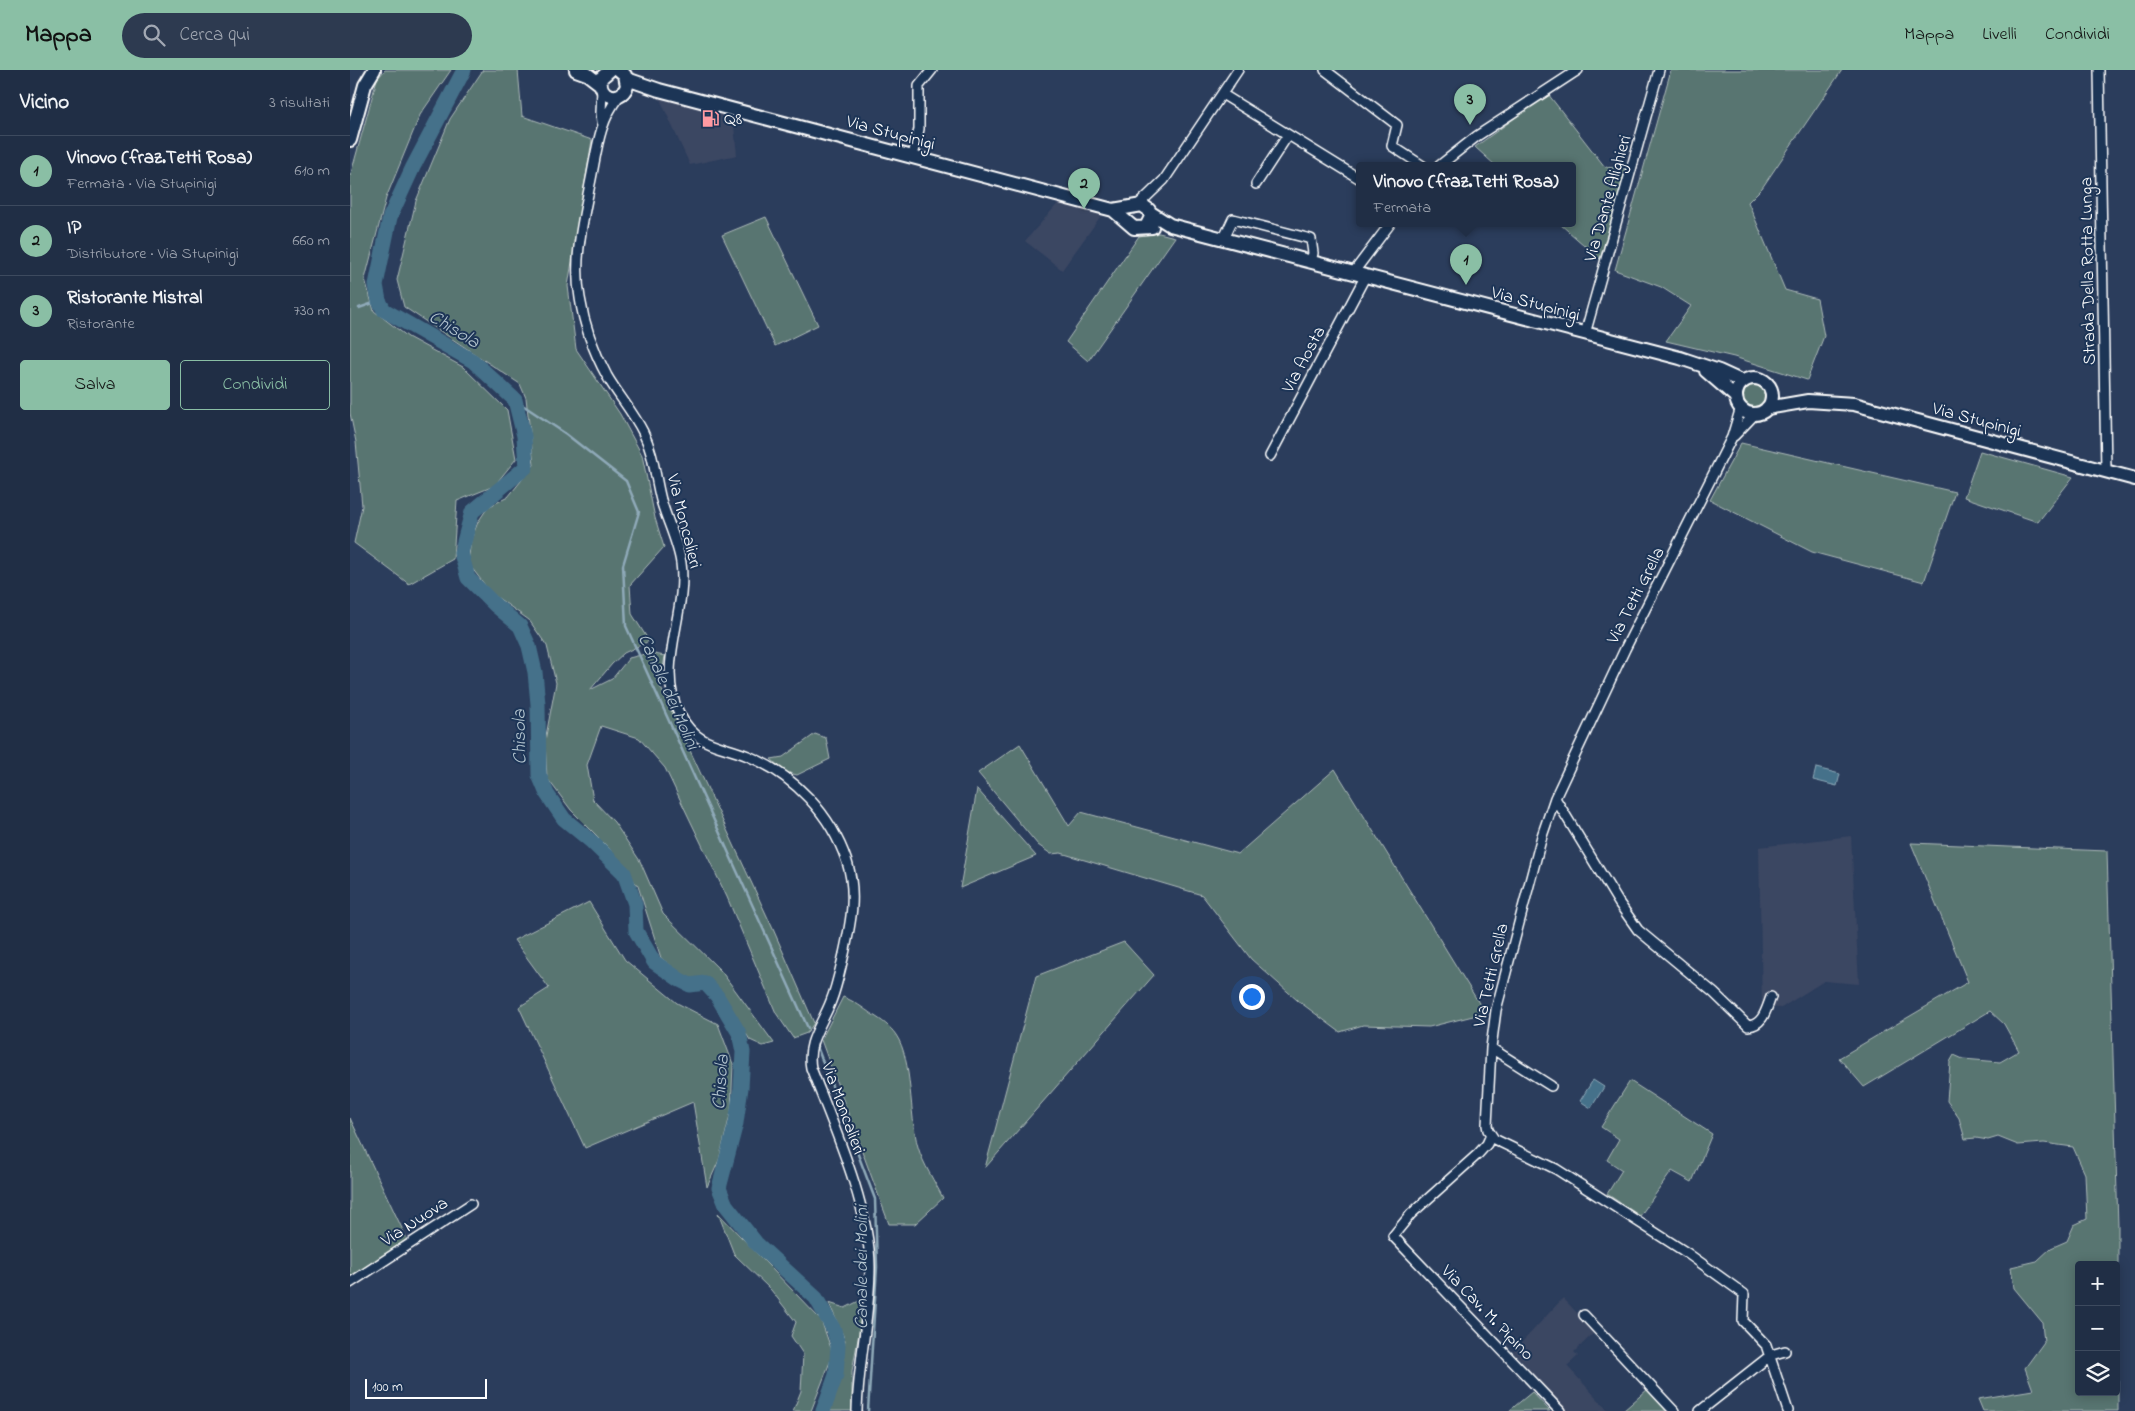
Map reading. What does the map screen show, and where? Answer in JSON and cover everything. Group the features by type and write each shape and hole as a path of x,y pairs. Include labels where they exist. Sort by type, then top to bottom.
{"street":[{"path":"350,140 365,86 366,70"},
{"path":"365,86 374,70"},
{"path":"576,70 587,74 610,96 621,95 627,86 616,72 601,78 601,86"},
{"path":"913,156 919,129 919,86 932,70"},
{"path":"1142,209 1151,221 1146,227 1138,229 1128,223 1127,215 1142,209 1238,70"},
{"path":"1325,70 1396,125 1392,146 1417,162"},
{"path":"1444,162 1477,136 1578,70"},
{"name":"Via Dante Alighieri","path":"1585,334 1659,70"},
{"name":"Strada Della Rotta Lunga","path":"2099,70 2106,471"},
{"name":"Via Stupinigi","path":"616,72 659,90 1113,210 1142,209 1170,225 1694,363 1719,371 1743,382 1748,379 1760,379 1780,393 1808,401 1865,407 2135,479"},
{"name":"Via Moncalieri","path":"601,86 602,122 582,223 577,266 579,297 589,337 606,374 642,430 651,451 660,497 681,560 683,582 670,680 673,698 679,714 689,730 705,742 746,755 769,766 790,781 811,800 825,817 836,836 847,861 853,885 853,914 837,985 831,1003 811,1042 809,1056 811,1068 855,1188 869,1248 869,1291 858,1378 857,1411"},
{"name":"Via Stupinigi","path":"621,95 633,90 659,90"},
{"path":"1222,94 1356,178"},
{"name":"Via Moncalieri","path":"602,122 621,95"},
{"path":"1256,184 1288,135"},
{"name":"Via Stupinigi","path":"1113,210 1128,223"},
{"path":"1224,238 1233,219 1311,239 1312,262"},
{"name":"Via Stupinigi","path":"1146,227 1170,225"},
{"name":"Via Aosta","path":"1270,456 1359,275 1388,227"},
{"name":"Via Stupinigi","path":"1694,363 1716,378 1745,411 1761,411 1808,401"},
{"path":"1739,402 1737,392 1743,382"},
{"path":"1761,411 1772,398 1770,386"},
{"name":"Via Tetti Grella","path":"1491,1135 1487,1125 1491,1048 1499,1000 1542,836 1555,798 1625,649 1732,438 1739,402"},
{"name":"Via Tetti Grella","path":"1732,438 1761,411"},
{"path":"1555,798 1619,903 1638,930 1714,993 1748,1026 1756,1026 1761,1021 1771,998"},
{"path":"1491,1048 1551,1086"},
{"path":"1491,1135 1500,1143 1556,1169 1687,1253 1740,1290 1745,1296 1743,1321 1766,1345 1788,1411"},
{"name":"Via Cav. M. Pipino","path":"1491,1135 1487,1144 1478,1154 1411,1214 1393,1236 1560,1411"},
{"name":"Via Nuova","path":"350,1283 471,1204"},
{"path":"1584,1315 1674,1411"},
{"path":"1700,1411 1770,1355 1785,1351"}],"shaded area":[{"path":"659,97 744,121 734,126 737,155 690,165"},
{"path":"1061,200 1103,213 1062,270 1025,241"},
{"path":"1816,768 1840,774 1837,786 1813,780"},
{"path":"1851,836 1859,984 1824,981 1781,1008 1762,1007 1759,847"},
{"path":"1593,1080 1604,1087 1591,1108 1580,1101"},
{"path":"1563,1298 1595,1332 1574,1352 1578,1356 1567,1366 1609,1411 1567,1411 1513,1352"}],"green space":[{"path":"385,70 451,70 420,115 386,198 365,279 374,311 408,337 463,367 507,410 516,459 494,486 457,501 453,559 409,584 354,543 362,506 356,442 350,413 350,177 377,79"},
{"path":"483,70 518,70 522,116 592,140 568,286 576,349 620,414 642,455 655,518 664,547 630,585 632,614 649,641 624,653 590,690 612,679 629,658 649,653 665,656 660,686 773,929 814,1023 807,1033 793,1038 776,1013 727,897 665,768 639,738 601,726 587,765 593,800 614,822 640,861 663,914 721,971 774,1043 763,1046 750,1040 720,991 706,979 689,979 661,958 638,886 609,848 571,810 547,778 545,741 556,683 547,646 529,620 491,593 468,563 471,540 478,522 488,507 508,497 534,465 526,398 520,384 404,307 397,280 416,201 450,119"},
{"path":"1671,70 1842,70 1762,188 1748,202 1785,290 1817,299 1824,336 1807,380 1734,357 1666,341 1691,306 1661,287 1615,270"},
{"path":"1548,94 1605,167 1627,169 1600,259 1563,227 1576,227 1576,162 1492,162 1475,147"},
{"path":"766,217 818,325 775,346 722,235"},
{"path":"1159,233 1175,237 1088,361 1066,342 1139,236"},
{"path":"1755,384 1764,387 1767,396 1764,405 1755,408 1746,405 1743,396 1746,387"},
{"path":"1741,443 1955,492 1924,582 1812,552 1710,500"},
{"path":"1980,451 2073,477 2038,522 1964,497"},
{"path":"815,734 826,738 830,759 797,775 785,772 771,759 783,757"},
{"path":"1020,744 1069,826 1081,812 1238,854 1335,769 1485,1013 1429,1027 1363,1025 1340,1032 1297,1000 1251,959 1202,895 1061,853 1051,854 1038,845 978,773"},
{"path":"977,789 1036,856 960,888"},
{"path":"1911,843 2107,851 2118,1261 2075,1261 2075,1396 2118,1396 2118,1411 1983,1411 1978,1399 2033,1390 2025,1368 2044,1342 2042,1322 2014,1288 2011,1267 2037,1261 2051,1248 2067,1241 2074,1225 2087,1219 2085,1174 2073,1147 2044,1143 2018,1145 1998,1137 1988,1140 1965,1139 1959,1118 1947,1101 1950,1062 1954,1055 1963,1059 2000,1062 2019,1051 2004,1024 1990,1011 1864,1087 1839,1058 1968,982"},
{"path":"589,902 625,960 677,1003 718,1024 733,1064 731,1111 719,1160 707,1187 693,1102 585,1148 519,1007 549,988 514,940"},
{"path":"1124,942 1154,975 985,1168 1036,976"},
{"path":"843,997 858,1005 891,1029 901,1046 908,1073 918,1147 943,1198 915,1224 889,1224 821,1040"},
{"path":"1630,1081 1712,1134 1692,1182 1672,1171 1640,1216 1607,1194 1622,1170 1607,1160 1619,1139 1601,1127"},
{"path":"350,1118 407,1239 350,1278"},
{"path":"718,1213 821,1320 833,1354 811,1411 793,1411 801,1391 803,1354 791,1336 796,1322 771,1290 734,1254"},
{"path":"861,1300 859,1333 852,1371 852,1411 830,1411 841,1376 845,1340 829,1303 845,1308"},
{"path":"1648,1389 1667,1411 1623,1411"},
{"path":"1532,1392 1550,1411 1509,1411"}],"waterway":[{"name":"Chisola","path":"464,70 413,167 390,217 376,285 379,301 384,310 473,361 515,400 524,436 526,467 472,512 461,553 468,578 495,605 520,626 529,646 535,672 538,704 539,775 547,794 564,819 592,842 624,873 635,904 636,931 654,962 690,985 705,983 717,996 739,1033 743,1052 741,1088 736,1123 719,1188 726,1205 756,1243 816,1298 834,1330 838,1345 836,1375 823,1411"},
{"path":"359,308 379,301"},
{"name":"Canale dei Molini","path":"515,400 566,434 626,481 639,512 623,565 626,626 808,1028"},
{"name":"Canale dei Molini","path":"816,1044 875,1199 877,1267 868,1411"}],"place":[{"name":"Q8","path":"710,118"},
{"name":"Ristorante Mistral","path":"1470,125"},
{"name":"IP","path":"1084,209"},
{"name":"Vinovo (fraz.Tetti Rosa)","path":"1466,285"}]}
